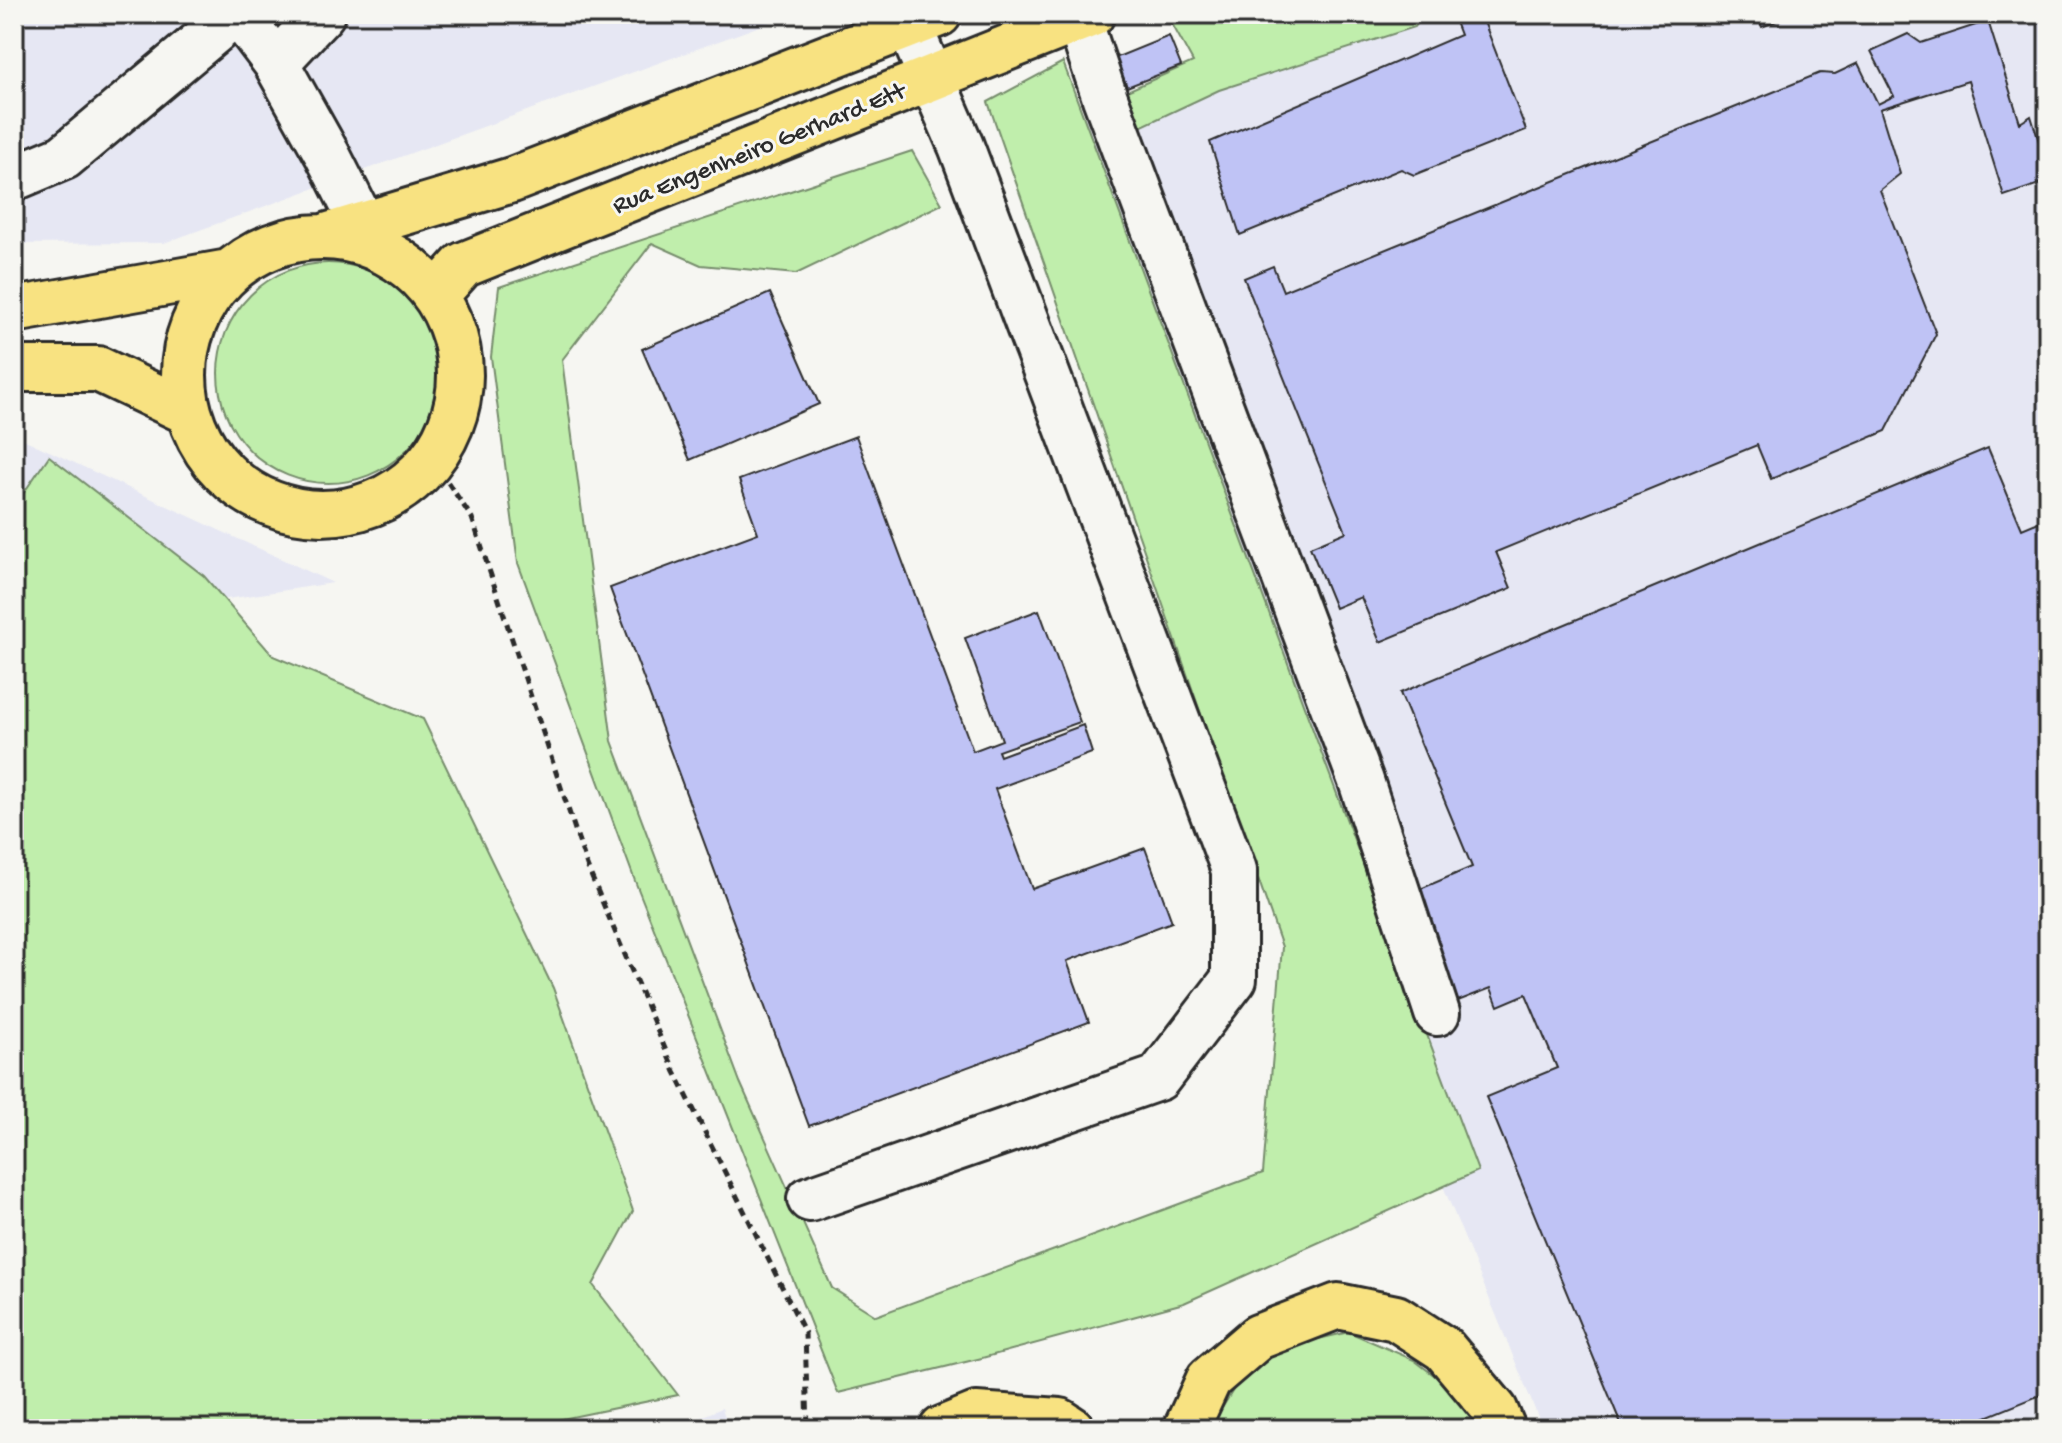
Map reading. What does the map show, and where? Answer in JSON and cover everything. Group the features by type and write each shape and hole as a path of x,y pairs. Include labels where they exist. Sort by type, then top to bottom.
{"main road":[{"name":"Rua Engenheiro Gerhard Ett","path":"436,295 463,265 1083,16"},
{"path":"343,231 406,264 436,295 455,334 461,378 453,421 432,459 400,489 361,508 317,514 274,505 236,484 206,452 188,412 183,374 189,336 205,302 229,272 258,253 290,241 343,231 512,180 924,20"},
{"path":"14,310 229,272"},
{"path":"14,369 98,369 188,412"},
{"path":"1186,1429 1209,1379 1258,1337 1338,1306 1396,1318 1444,1349 1495,1410 1503,1429"},
{"path":"942,1429 976,1415 1060,1421 1072,1429"}],"lane":[{"path":"14,178 64,157 237,14 276,63 327,154 343,231"},
{"path":"276,63 322,14"},
{"path":"1083,16 1105,98 1361,781 1437,1013"},
{"path":"810,1199 1158,1078 1234,979 1234,870 961,146 931,77 924,20"}],"path":[{"path":"432,459 472,518 587,866 675,1072 805,1333 808,1429"}],"shaded area":[{"path":"14,14 793,14 164,243 14,244"},
{"path":"1345,14 2048,14 2048,1429 1543,1429 1443,1186 1037,135"},
{"path":"14,437 21,438 333,583 14,631"},
{"path":"722,1408 729,1429 672,1429"}],"green space":[{"path":"1188,14 1424,14 1415,27 1219,90 1136,129 1120,94 1193,62 1170,20"},
{"path":"1063,62 1478,1171 1184,1303 838,1393 635,881 518,563 491,357 499,287 912,151 942,204 796,274 701,265 652,243 562,360 612,741 740,1082 832,1288 876,1316 1263,1173 1282,947 988,102"},
{"path":"328,263 349,265 370,272 406,295 429,331 436,352 436,394 429,415 406,451 370,474 349,481 328,483 307,481 286,474 250,451 227,415 220,394 218,373 220,352 227,331 250,295 286,272 307,265"},
{"path":"49,456 204,576 273,656 423,719 553,988 633,1211 593,1285 678,1395 514,1429 14,1429 14,507"},
{"path":"1349,1332 1414,1360 1464,1398 1479,1429 1209,1429 1256,1353"}],"building":[{"path":"1452,14 1481,14 1526,130 1414,175 1401,169 1240,235 1210,142 1460,35"},
{"path":"1757,14 1794,14 1762,27"},
{"path":"1988,21 2020,123 2031,116 2048,170 2048,181 2004,196 1968,81 1880,109 1900,174 1880,190 1936,334 1886,431 1771,479 1757,445 1496,552 1511,588 1380,642 1361,597 1335,608 1310,547 1346,532 1244,278 1273,266 1283,291 1820,73 1835,74 1858,63 1878,104 1894,96 1871,51 1908,34 1921,43"},
{"path":"1169,36 1181,66 1127,87 1115,58"},
{"path":"770,293 819,404 690,460 642,349"},
{"path":"856,436 973,751 1002,740 965,638 1039,610 1080,722 998,751 1000,756 1083,725 1092,753 995,789 1032,889 1145,848 1172,922 1067,961 1089,1022 809,1126 610,588 758,533 739,480"},
{"path":"1988,448 2022,529 2048,518 2048,1354 2042,1356 2048,1372 2048,1392 1957,1429 1623,1429 1486,1097 1557,1068 1526,994 1498,1006 1491,988 1458,1001 1413,892 1472,867 1400,693"}]}
